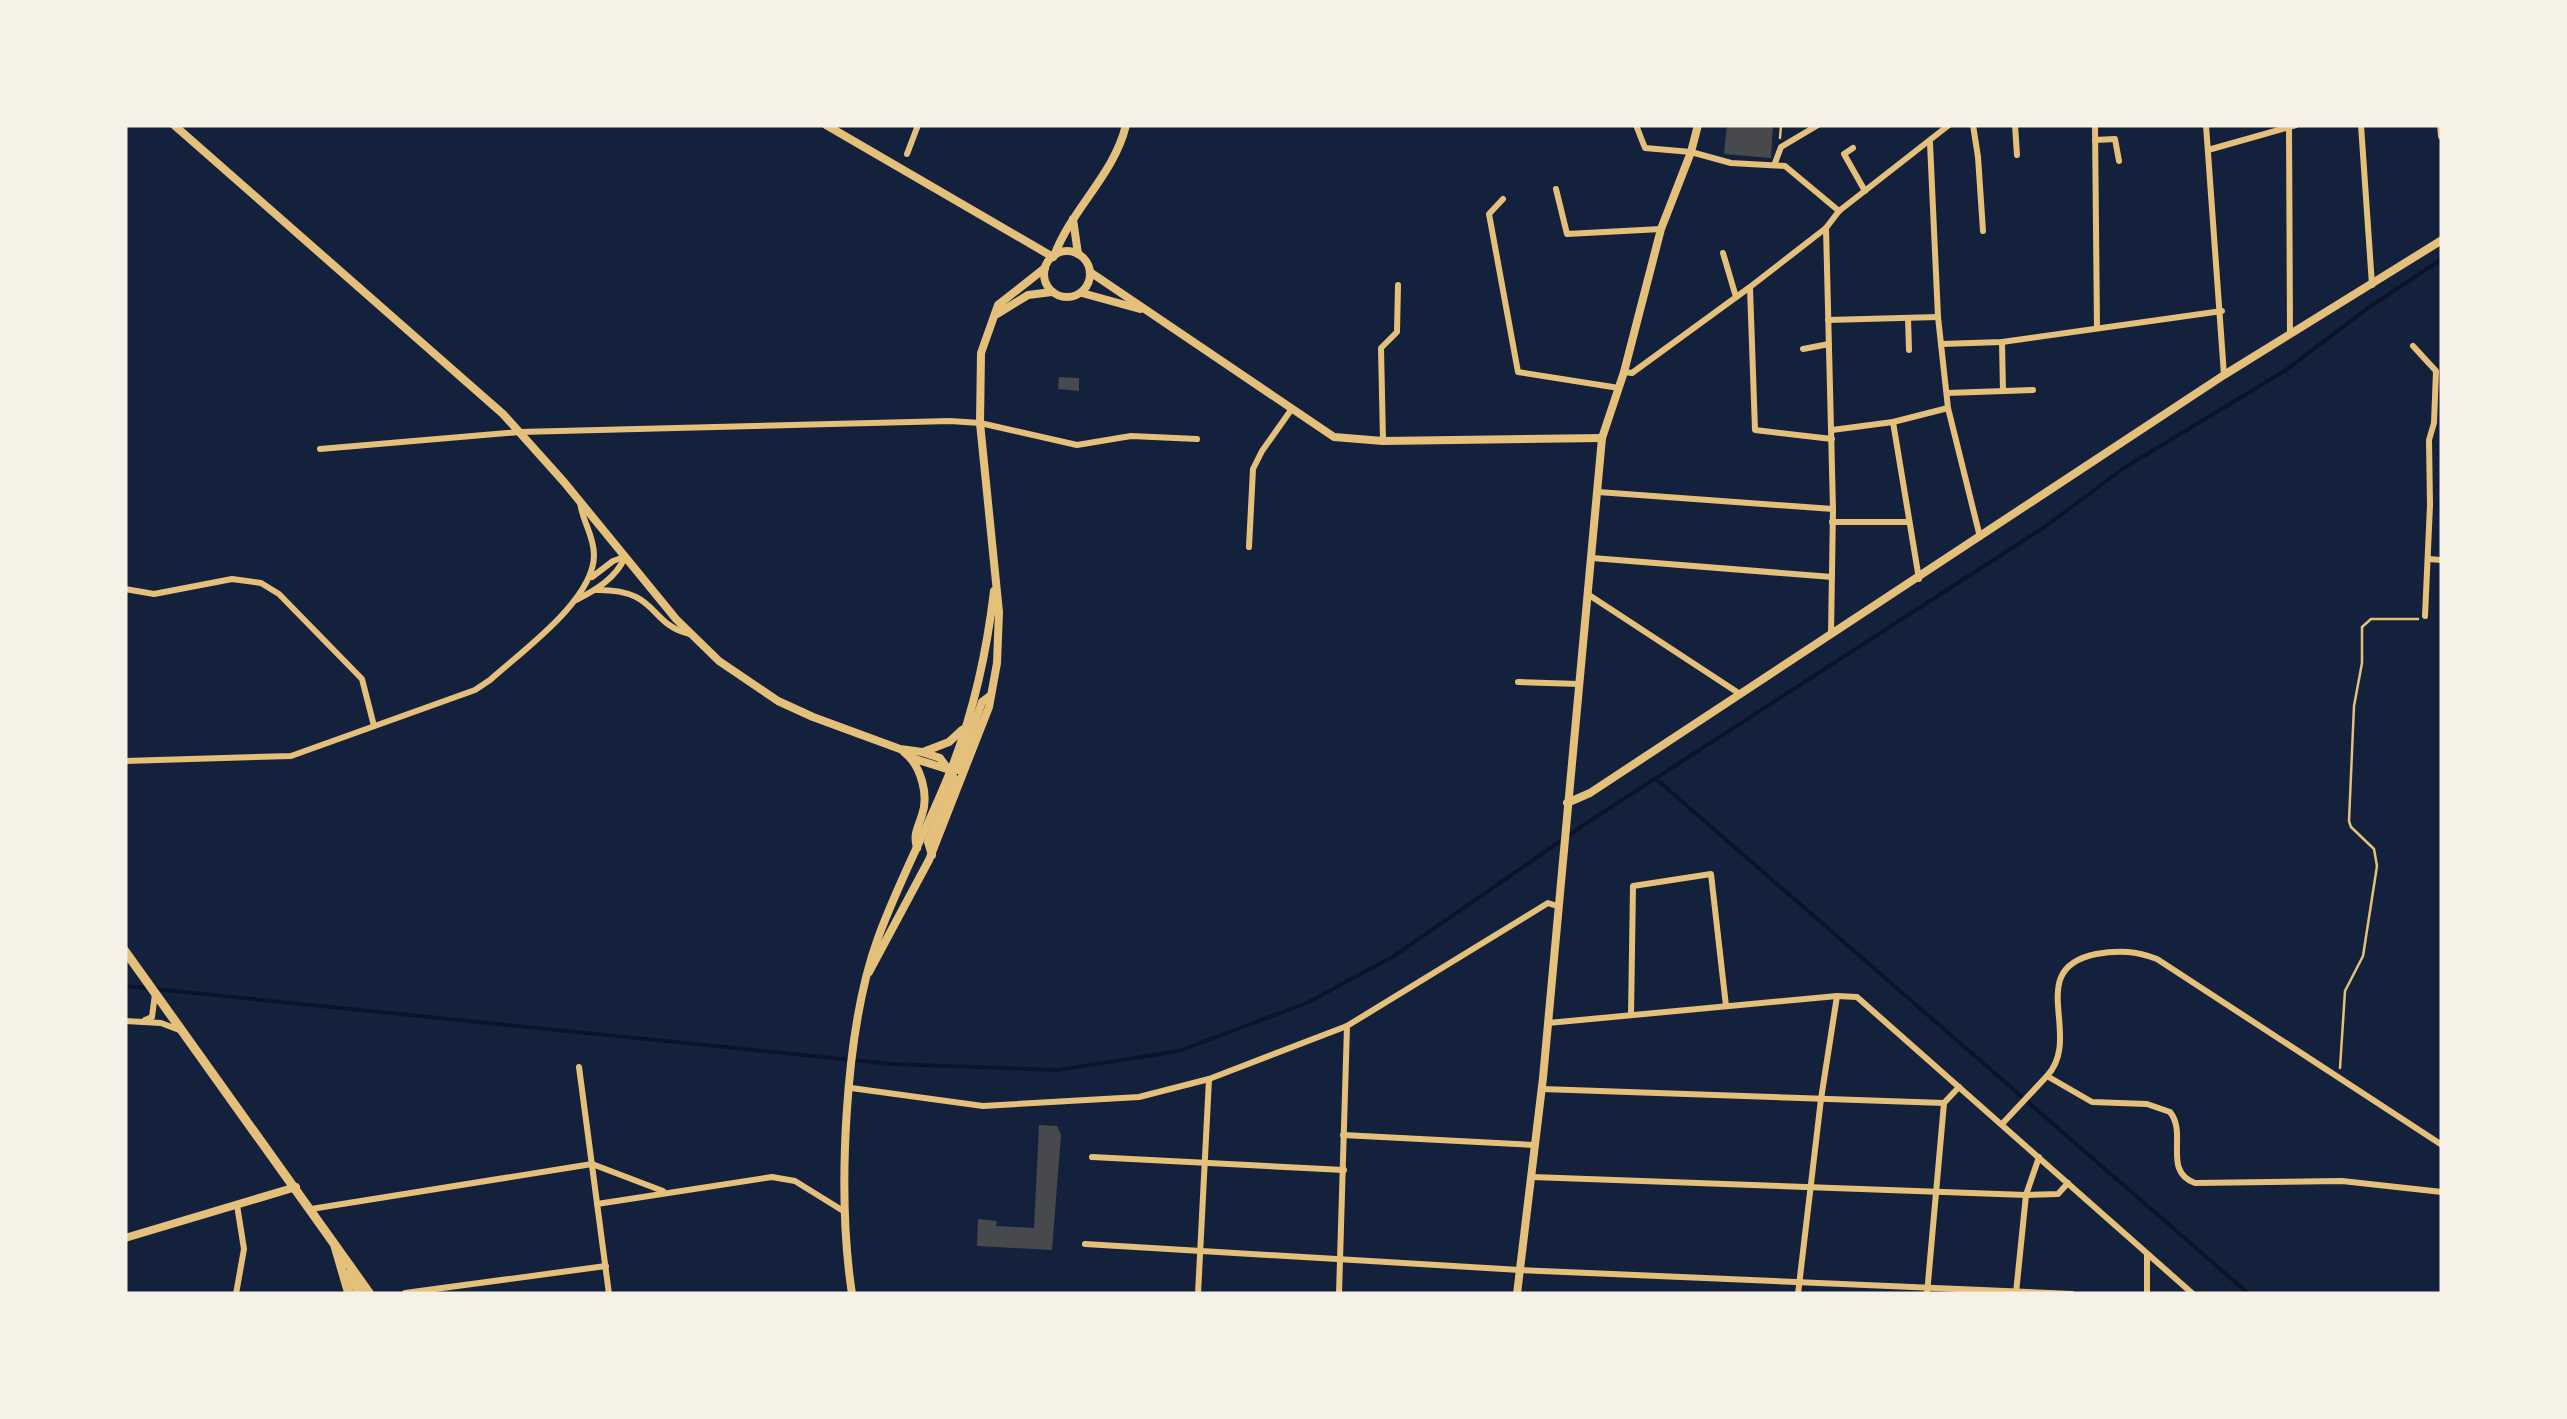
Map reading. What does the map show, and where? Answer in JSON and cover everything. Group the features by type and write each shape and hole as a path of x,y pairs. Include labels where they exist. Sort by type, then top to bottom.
{"main road":[{"path":"125,951 370,1294"},
{"path":"335,1244 348,1294"},
{"path":"335,1244 359,1294"}],"street":[{"path":"174,125 520,432 690,634 719,661 778,701 900,749 940,758 955,779 928,842 932,855"},
{"path":"826,125 1054,256"},
{"path":"906,154 918,125"},
{"path":"869,972 932,855 978,742 991,696 998,646 996,576 980,423 982,354 993,316 1011,292 1046,268 1073,214 1111,164 1126,125"},
{"path":"1636,125 1645,148 1691,152 1732,163 1774,163 1794,171 1839,211"},
{"path":"1518,1294 1542,1089 1602,438 1624,372 1661,228 1698,125"},
{"path":"1774,163 1781,147 1818,125"},
{"path":"1624,372 1632,373 1750,287 1949,125"},
{"path":"1973,125 1983,231"},
{"path":"2015,125 2017,155"},
{"path":"2095,125 2097,328"},
{"path":"2206,125 2224,376"},
{"path":"2362,125 2372,286"},
{"path":"2442,125 2442,136"},
{"path":"2208,150 2291,126 2290,337"},
{"path":"2095,140 2115,140 2119,162"},
{"path":"1930,142 1938,318 1948,408 1980,537"},
{"path":"1853,148 1844,154 1865,192"},
{"path":"1556,189 1567,234 1661,228"},
{"path":"1503,199 1489,214 1518,372 1619,388"},
{"path":"1073,214 1078,254"},
{"path":"1826,228 1833,508 1831,634"},
{"path":"1567,804 1590,793 1919,579 2224,376 2442,240"},
{"path":"1054,256 1064,252 1078,254 1090,272 1334,437 1384,441 1602,438"},
{"path":"1724,253 1736,297"},
{"path":"1046,268 1044,279 1052,292"},
{"path":"993,316 1028,295 1052,292 1067,298 1082,293 1090,272"},
{"path":"1384,441 1381,348 1397,332 1398,285"},
{"path":"1750,287 1755,430 1832,434 1948,408"},
{"path":"1082,293 1143,309"},
{"path":"1942,344 2002,342 2222,311"},
{"path":"1908,318 1909,350"},
{"path":"1828,320 1938,318"},
{"path":"2002,342 2002,391"},
{"path":"1803,349 1829,344"},
{"path":"2413,346 2436,371 2429,447 2425,616"},
{"path":"1947,393 2033,390"},
{"path":"1249,547 1253,470 1291,410"},
{"path":"320,449 520,432 950,420 980,423 1077,446 1132,436 1197,439"},
{"path":"1893,422 1919,579"},
{"path":"2434,423 2442,431"},
{"path":"2429,447 2442,442"},
{"path":"1598,492 1833,508"},
{"path":"580,502 594,548 591,578"},
{"path":"1832,522 1908,522"},
{"path":"125,761 292,756 474,690 575,601 591,578 625,557"},
{"path":"575,601 596,590 620,568 625,557"},
{"path":"1592,558 1832,577"},
{"path":"2428,559 2442,560"},
{"path":"852,1294 846,1213 851,1088 869,972 877,940 966,727 988,643 996,576"},
{"path":"125,589 154,594 232,578 262,583 280,594 362,679 374,726"},
{"path":"596,590 618,590 639,596 675,630 690,634"},
{"path":"1589,595 1740,694"},
{"path":"1518,682 1579,684"},
{"path":"900,749 912,758 958,770 982,702 991,696"},
{"path":"922,752 949,742 966,727"},
{"path":"912,758 925,801 913,837 916,848"},
{"path":"1632,1015 1633,886 1711,874 1726,1006"},
{"path":"851,1088 983,1106 1138,1097 1209,1079 1348,1026 1548,904 1557,906"},
{"path":"2002,1124 2059,1058 2059,981 2065,968 2081,958 2124,950 2157,958 2442,1145"},
{"path":"144,1020 152,1016 155,994"},
{"path":"1798,1294 1837,996"},
{"path":"1548,1023 1857,997 2193,1294"},
{"path":"125,1021 144,1020 179,1027"},
{"path":"1339,1294 1348,1026"},
{"path":"579,1067 609,1294"},
{"path":"2047,1076 2092,1102 2147,1104 2170,1112 2179,1127 2178,1169 2195,1183 2342,1181 2442,1192"},
{"path":"1198,1294 1209,1079"},
{"path":"1928,1290 1944,1103 1958,1087"},
{"path":"1542,1089 1944,1103"},
{"path":"1343,1135 1534,1145"},
{"path":"1092,1157 1344,1170"},
{"path":"2016,1292 2026,1195 2039,1157"},
{"path":"311,1209 592,1164 663,1192"},
{"path":"1532,1176 2026,1195 2058,1194 2068,1183"},
{"path":"597,1204 772,1177 795,1181 846,1213"},
{"path":"125,1238 296,1187"},
{"path":"236,1294 244,1249 237,1205"},
{"path":"1085,1244 1520,1270 2072,1294"},
{"path":"2146,1294 2147,1254"},
{"path":"405,1293 606,1266"},
{"path":"2177,1294 2185,1286"}],"path":[{"path":"2340,1079 2345,991 2363,956 2377,866 2374,850 2349,821 2362,627 2371,618 2408,620 2425,616"}],"building":[{"path":"1727,125 1773,125 1771,158 1724,154"},
{"path":"1059,377 1079,378 1079,391 1058,389"},
{"path":"1039,1125 1057,1126 1061,1135 1052,1250 977,1246 978,1219 997,1221 996,1226 1034,1228"}],"waterway":[{"path":"125,986 891,1064 1058,1070 1179,1051 1307,1003 1394,956 1588,822 2046,526 2124,468 2286,370 2442,259"},
{"path":"1656,779 2249,1294"}]}
